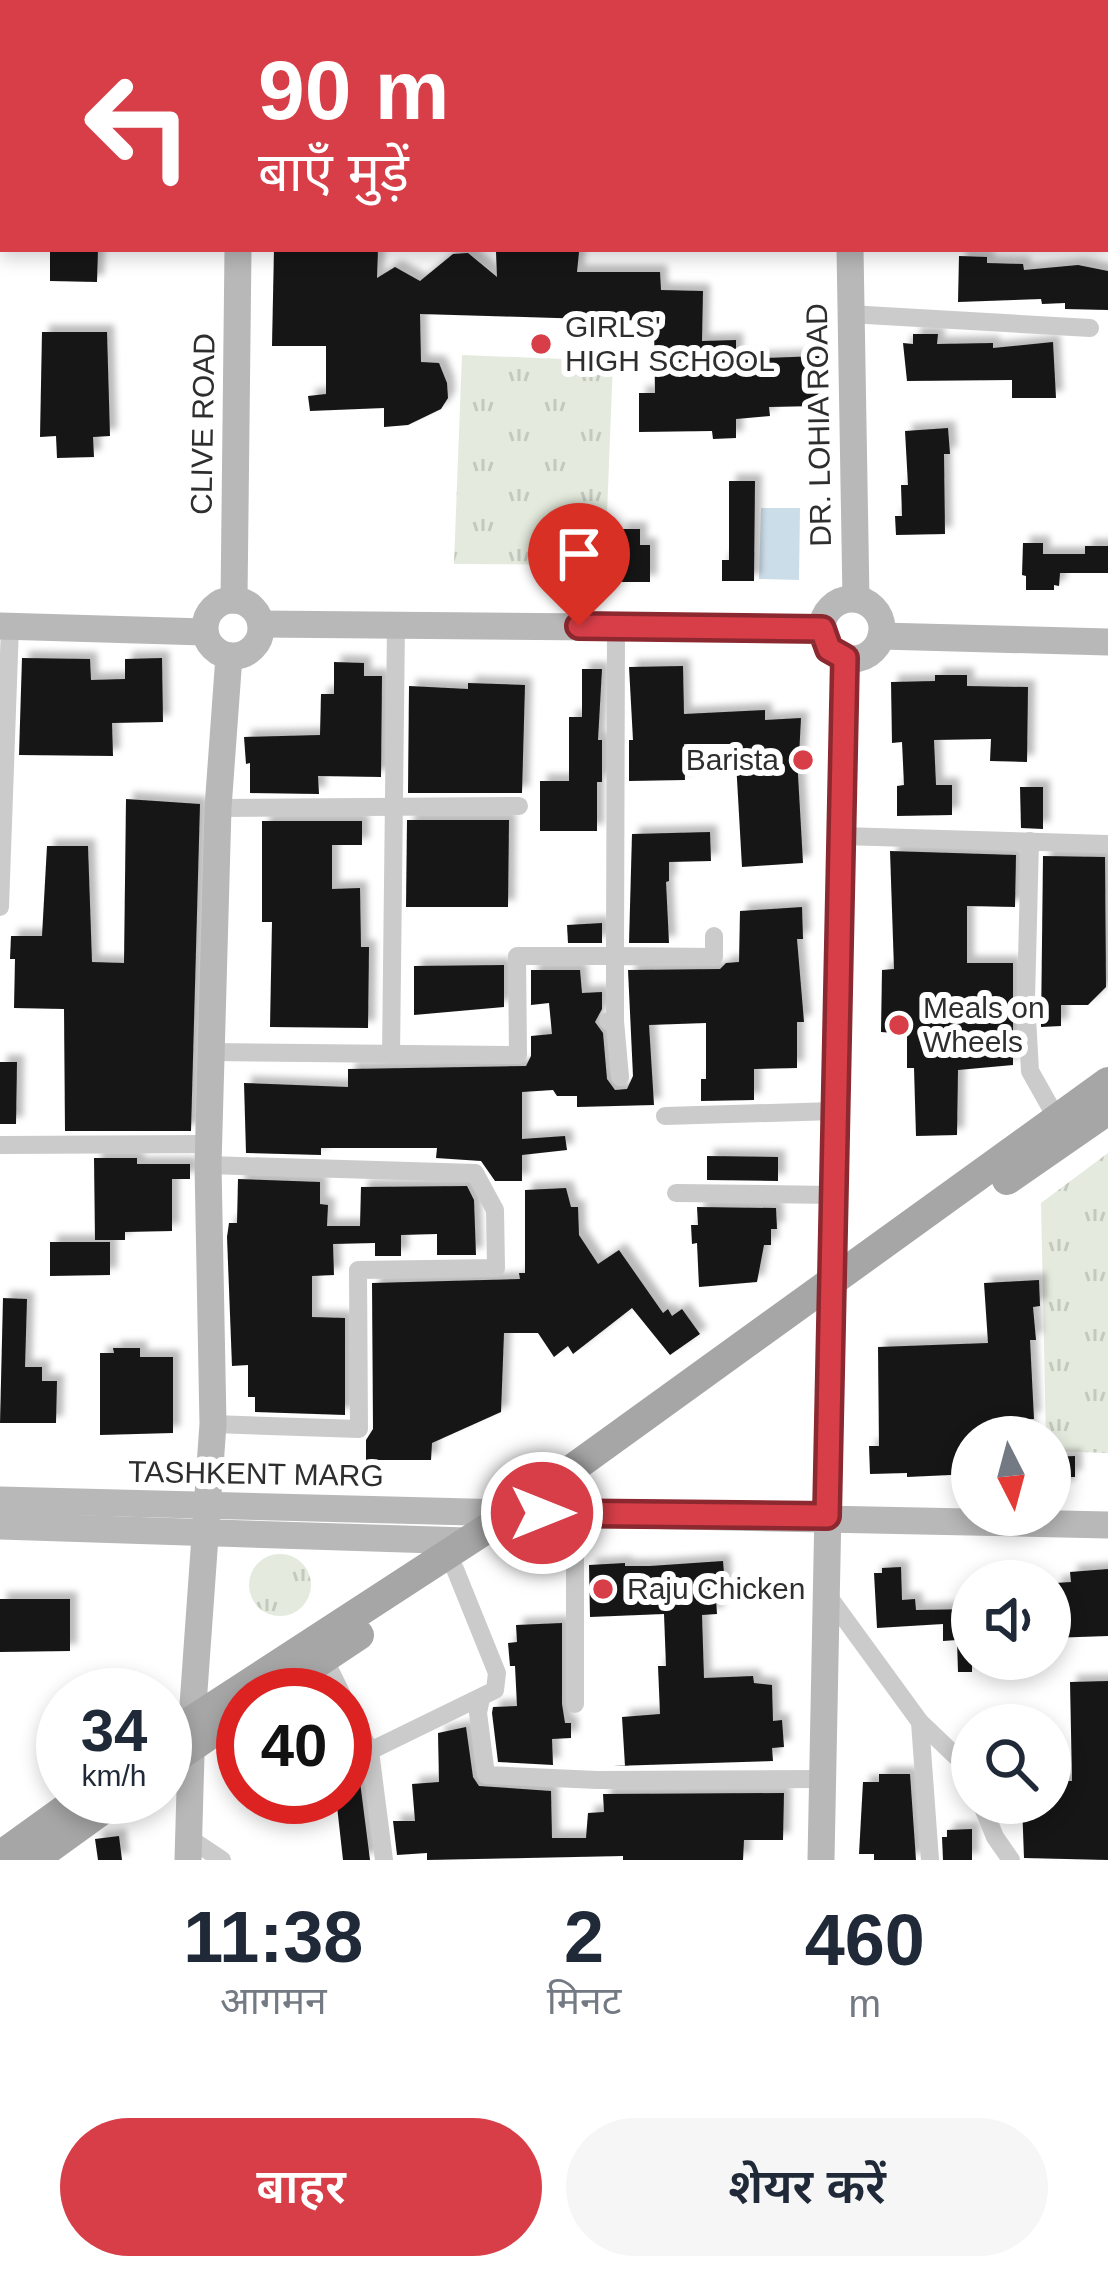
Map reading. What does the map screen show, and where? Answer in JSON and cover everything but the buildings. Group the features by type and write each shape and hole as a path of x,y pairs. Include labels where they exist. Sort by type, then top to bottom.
{"main road":[{"path":"192,1728 461,1555 542,1513 1108,1082"},
{"path":"309,1668 511,1513 831,1292 1108,1110"},
{"path":"0,1856 44,1824"},
{"path":"32,1860 82,1824"}],"street":[{"name":"CLIVE ROAD","path":"233,600 238,252"},
{"name":"DR. LOHIA ROAD","path":"850,252 856,599"},
{"path":"848,314 1090,328"},
{"path":"856,599 874,609 882,627 872,652 845,658 829,649 822,629 828,610 856,599"},
{"path":"233,600 248,605 261,624 249,652 230,656 213,648 205,632 209,613 233,600"},
{"path":"261,624 822,629"},
{"path":"391,1055 395,625"},
{"path":"0,907 5,626 205,632"},
{"path":"616,627 612,1021 620,1077"},
{"path":"881,636 1108,642"},
{"path":"190,1668 213,1424 208,1154 218,808 230,656"},
{"path":"821,1860 845,658"},
{"path":"218,808 519,806"},
{"path":"842,836 1108,844"},
{"path":"1030,841 1026,999 1030,1071 1057,1119"},
{"path":"211,1052 518,1055 517,956 714,957 714,936"},
{"path":"665,1116 834,1111"},
{"path":"0,1145 90,1142 475,1173 495,1210 496,1268 358,1270 359,1429 213,1424"},
{"path":"676,1193 833,1195"},
{"name":"TASHKENT MARG","path":"0,1500 207,1519 461,1555"},
{"path":"574,1704 575,1512"},
{"name":"TASHKENT MARG","path":"0,1526 511,1513"},
{"path":"542,1513 1108,1525"},
{"path":"372,1750 495,1690 497,1673 461,1555"},
{"path":"826,1593 920,1723 951,1752"},
{"path":"324,1658 329,1668"},
{"path":"482,1698 478,1713 486,1775 597,1780 823,1779"},
{"path":"920,1723 930,1860"},
{"path":"372,1767 384,1860"},
{"path":"990,1824 1011,1860"},
{"path":"994,1860 995,1837"},
{"path":"188,1849 222,1860"}],"green space":[{"path":"462,355 613,361 605,565 454,564"},
{"path":"1108,1153 1108,1453 1071,1452 1071,1416 1046,1416 1041,1203"},
{"path":"280,1554 302,1563 311,1585 302,1607 280,1616 258,1607 249,1585 258,1563"}],"water":[{"path":"761,508 800,508 799,580 759,579"}],"place":[{"name":"GIRLS' HIGH SCHOOL","path":"541,344"},
{"name":"Barista","path":"803,760"},
{"name":"Meals on Wheels","path":"899,1025"},
{"name":"Raju Chicken","path":"603,1589"}],"route":[{"path":"542,1513 827,1516 845,658 829,649 822,629 579,626"}]}
